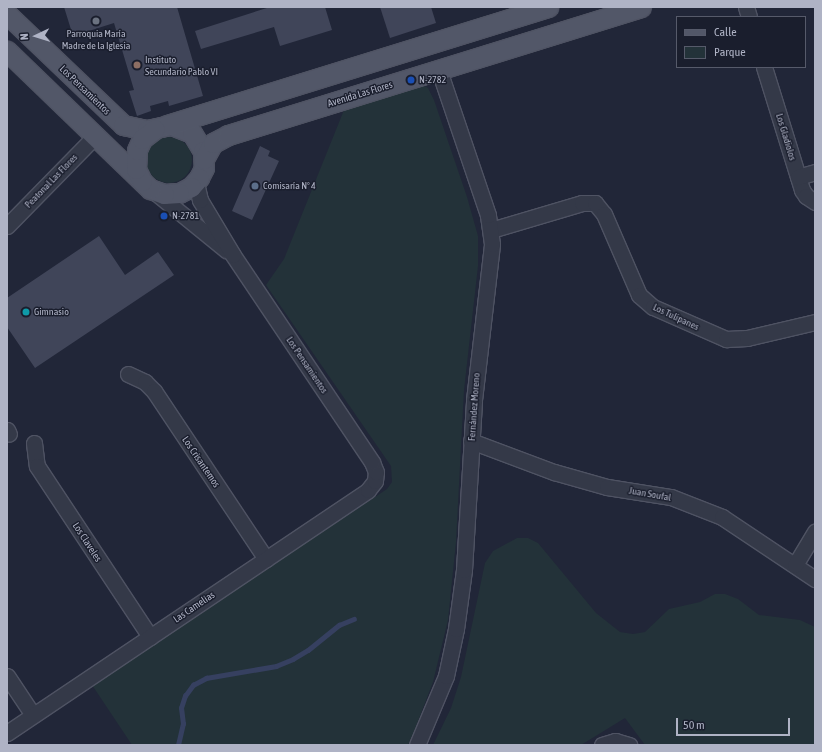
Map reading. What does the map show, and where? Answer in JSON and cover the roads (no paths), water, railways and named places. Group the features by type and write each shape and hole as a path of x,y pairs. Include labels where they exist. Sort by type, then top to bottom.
{"main road":[{"path":"147,185 136,169 137,150 142,139 160,127 548,7"},
{"name":"Avenida Las Flores","path":"204,160 212,144 228,135 641,7"},
{"name":"Los Pensamientos","path":"7,14 118,122 134,129 178,126 192,133 200,144 204,160"},
{"name":"Los Pensamientos","path":"7,51 147,185 164,194 179,194 196,182"},
{"path":"196,182 202,173 204,160"}],"street":[{"name":"Los Gladiolos","path":"764,68 798,177 806,196 815,202"},
{"name":"Fernández Moreno","path":"417,745 446,676 456,629 464,570 471,441 482,318 491,258 491,230 439,70"},
{"name":"Peatonal Las Flores","path":"7,226 95,136"},
{"path":"798,177 815,172"},
{"name":"Los Pensamientos","path":"196,182 200,200 233,255 372,462 376,476"},
{"name":"Los Pensamientos","path":"147,185 233,255"},
{"name":"Los Tulipanes","path":"491,230 582,203 596,203 604,214 639,295 653,307 726,339 747,338 815,322"},
{"name":"Los Crisantemos","path":"128,374 145,382 154,391 266,559"},
{"name":"Juan Soufal","path":"471,441 554,472 607,487 671,497 722,517 815,579"},
{"name":"Los Claveles","path":"34,443 38,466 150,637"},
{"name":"Las Camelias","path":"7,733 368,490 376,476"},
{"path":"795,565 815,532"},
{"path":"7,676 33,715"},
{"path":"602,745 615,741 629,745"}],"waterway":[{"path":"178,745 183,724 181,708 185,696 193,685 206,678 276,666 293,659 308,650 339,625 354,619"}],"place":[{"name":"Parroquia María Madre de la Iglesia","path":"96,21"},
{"name":"Instituto Secundario Pablo VI","path":"137,65"},
{"name":"N-2782","path":"411,80"},
{"name":"Comisaría Nº 4","path":"255,186"},
{"name":"N-2781","path":"164,216"},
{"name":"Gimnasio","path":"26,312"}]}
